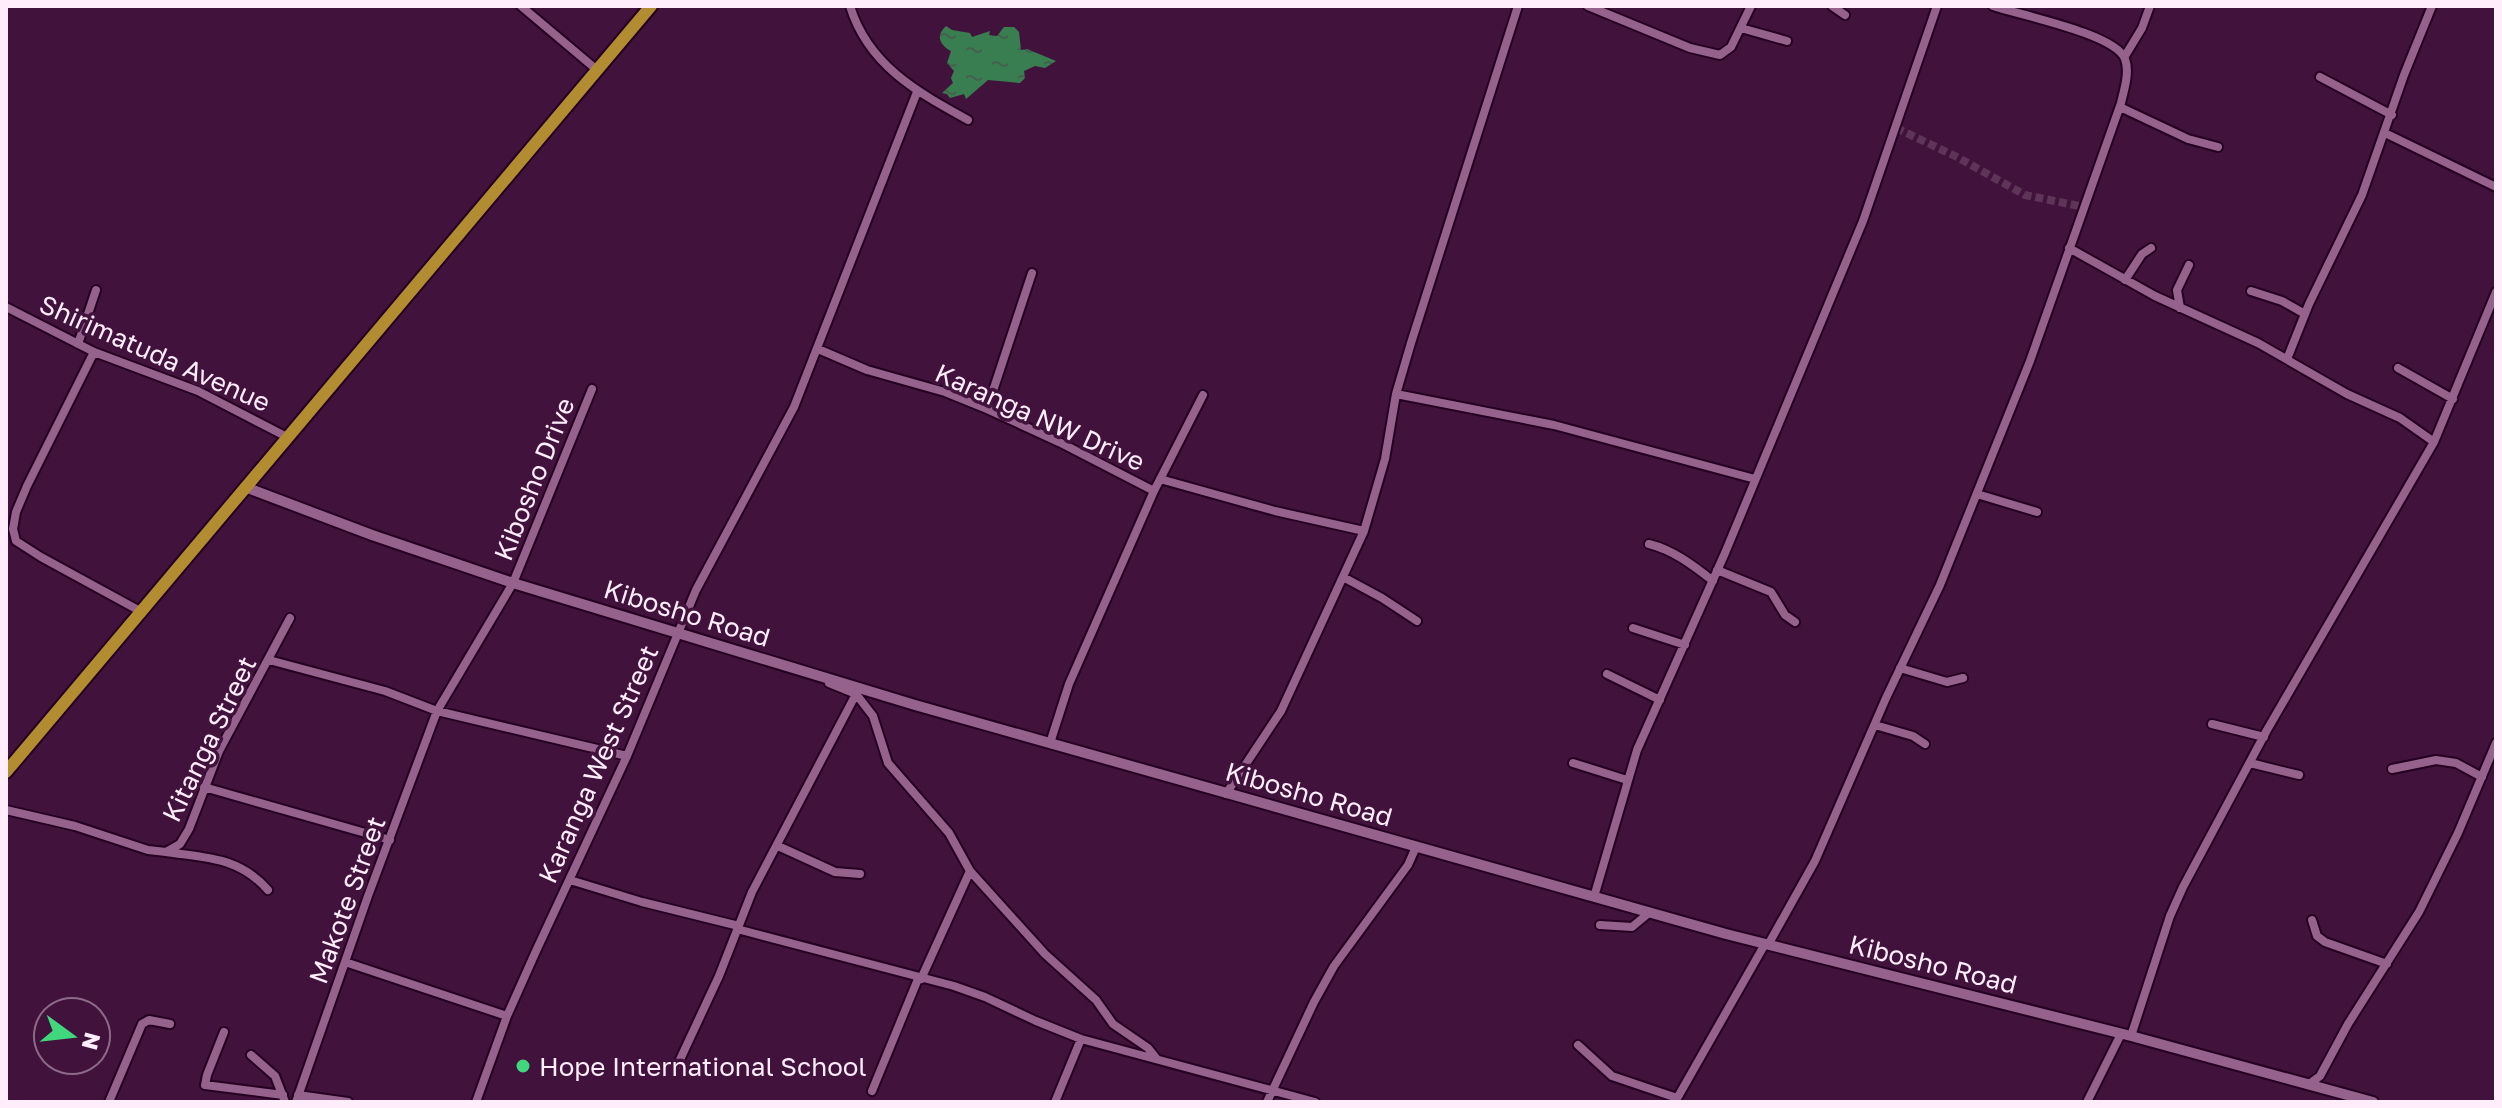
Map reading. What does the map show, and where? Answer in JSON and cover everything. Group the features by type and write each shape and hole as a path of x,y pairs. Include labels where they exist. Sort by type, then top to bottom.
{"highway":[{"path":"6,772 651,6"}],"street":[{"path":"521,6 597,70"},
{"path":"850,6 871,50 889,70 917,92 968,120"},
{"path":"1226,794 1281,711 1364,531 1385,459 1396,394 1518,6"},
{"path":"1588,6 1712,54 1725,53 1751,6"},
{"path":"1832,6 1845,15"},
{"path":"1594,897 1643,734 1713,581 1863,221 1937,6"},
{"path":"1578,1045 1612,1076 1676,1100 1815,861 1940,585 1977,494 2030,361 2120,107 2127,66 2125,56 2113,44 1993,6"},
{"path":"2125,56 2142,28 2150,6"},
{"path":"2287,359 2305,314 2348,228 2432,6"},
{"path":"1741,28 1787,41"},
{"path":"2320,77 2392,115"},
{"name":"Karanga West Street","path":"476,1102 507,1016 627,756 715,552 794,407 917,92"},
{"path":"2120,107 2188,139 2218,147"},
{"path":"2385,133 2496,187"},
{"path":"2069,248 2125,280 2287,359 2347,394 2414,425 2434,442"},
{"path":"2125,280 2142,254 2151,248"},
{"path":"2180,308 2177,290 2189,265"},
{"path":"987,409 1032,273"},
{"path":"78,344 96,290"},
{"path":"2251,291 2282,301 2305,314"},
{"path":"2087,1102 2126,1035 2183,887 2264,737 2434,442 2496,292"},
{"name":"Shirimatuda Avenue","path":"6,307 94,352 198,391 287,437"},
{"name":"Karanga NW Drive","path":"818,349 867,370 945,392 987,409 1154,491"},
{"path":"94,352 27,486 16,512 13,529 16,541 140,611"},
{"path":"2398,368 2453,399"},
{"name":"Kibosho Drive","path":"513,583 592,389"},
{"path":"1396,394 1554,425 1755,479"},
{"path":"1050,743 1069,684 1154,491 1203,395"},
{"path":"1160,479 1275,511 1364,531"},
{"name":"Kibosho Road","path":"245,487 513,583 1226,794 1766,944 2126,1035 2308,1085 2342,1098 2373,1102"},
{"path":"1977,494 2037,512"},
{"path":"1649,544 1682,558 1713,581"},
{"path":"1717,570 1771,592 1785,615 1795,622"},
{"path":"1343,577 1417,621"},
{"name":"Makote Street","path":"297,1098 437,711 513,583"},
{"name":"Kitanga Street","path":"6,810 38,816 135,847 166,852 180,844 189,829 219,751 290,618"},
{"path":"1633,628 1685,645"},
{"path":"269,660 385,691 437,711 627,756"},
{"path":"784,665 856,694 873,716 888,763 949,833 970,871 1045,954 1096,1000 1113,1024 1148,1048 1157,1059"},
{"path":"1900,668 1947,682 1963,678"},
{"path":"1607,674 1660,700"},
{"path":"677,1066 752,892 856,694"},
{"path":"2212,724 2264,737"},
{"path":"1875,725 1913,736 1925,744"},
{"path":"2308,1085 2320,1076 2348,1024 2419,912 2452,847 2496,743"},
{"path":"2392,769 2436,760 2456,763 2482,777"},
{"path":"1573,763 1627,780"},
{"path":"2250,763 2299,775"},
{"path":"204,787 390,840"},
{"path":"778,846 835,872 860,874"},
{"path":"1267,1102 1334,966 1408,865 1416,847"},
{"path":"166,852 222,860 240,866 268,890"},
{"path":"872,1091 919,979 970,871"},
{"path":"570,880 985,997 1081,1039 1315,1102"},
{"path":"1600,925 1632,927 1650,912"},
{"path":"2312,920 2317,936 2325,942 2387,964"},
{"path":"345,962 507,1016"},
{"path":"109,1102 142,1024 149,1020 170,1024"},
{"path":"224,1032 205,1085 284,1099"},
{"path":"1055,1102 1081,1039"},
{"path":"251,1055 275,1076 284,1099"},
{"path":"297,1098 348,1102"}],"water":[{"path":"946,26 970,33 972,37 990,31 989,35 997,36 1004,27 1014,27 1019,32 1021,50 1027,49 1056,61 1045,68 1035,66 1024,71 1025,78 1020,83 988,80 966,99 964,94 950,98 942,93 953,83 951,78 954,71 947,63 951,51 940,40"}],"tunnel":[{"path":"1896,128 2025,195 2084,207"}],"place":[{"name":"Hope International School","path":"523,1066"}]}
